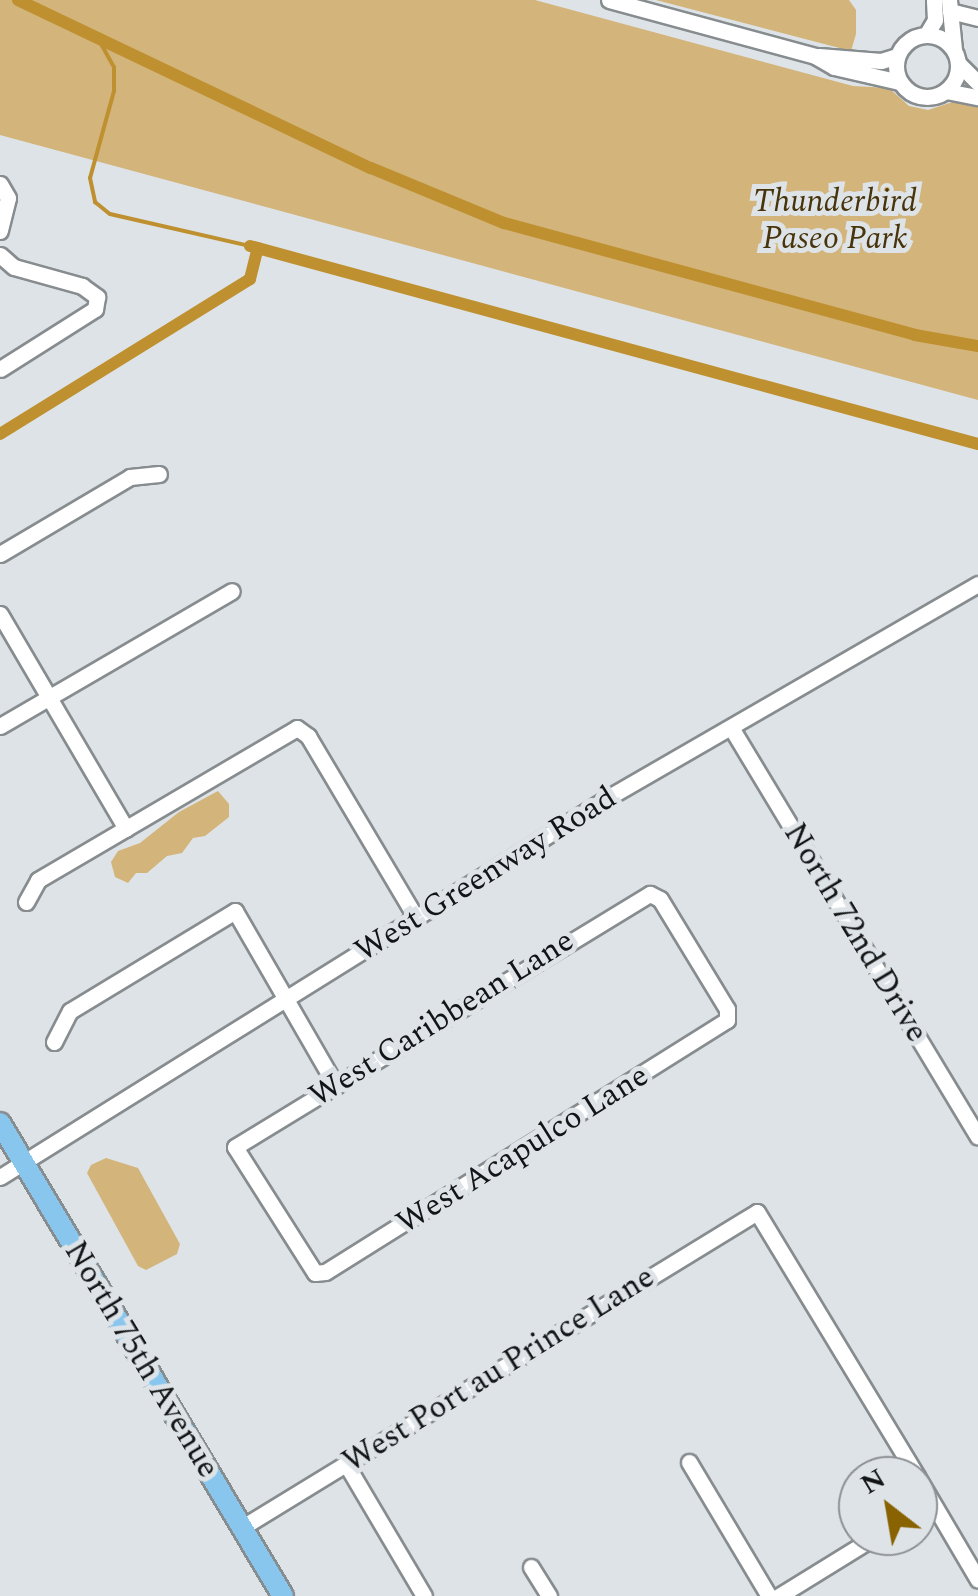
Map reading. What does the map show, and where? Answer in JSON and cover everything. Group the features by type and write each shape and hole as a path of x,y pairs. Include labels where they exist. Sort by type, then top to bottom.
{"main road":[{"name":"North 75th Avenue","path":"0,1123 283,1596"}],"street":[{"path":"608,0 815,56 880,61 898,56"},
{"path":"926,35 935,20 934,0"},
{"path":"950,5 978,18"},
{"path":"946,91 956,79 950,5"},
{"path":"900,82 898,56 908,41 926,35 942,38 978,83"},
{"path":"815,56 834,67 900,82 907,90 926,98 946,91 978,97"},
{"path":"0,184 8,198 0,231"},
{"path":"0,255 14,266 82,286 97,297 94,309 0,369"},
{"path":"0,554 130,477 160,474"},
{"name":"West Greenway Road","path":"0,1177 609,797 978,584"},
{"path":"0,726 232,591"},
{"path":"0,614 126,829"},
{"path":"26,902 38,880 297,728 308,736 416,918"},
{"name":"North 72nd Drive","path":"732,729 977,1134"},
{"name":"West Caribbean Lane","path":"236,1146 639,896 650,894 660,899 727,1009 727,1020"},
{"path":"54,1042 70,1010 234,911 336,1086"},
{"name":"West Acapulco Lane","path":"236,1146 316,1273 325,1272 727,1020"},
{"name":"West Port au Prince Lane","path":"241,1528 757,1212 904,1456"},
{"path":"689,1462 769,1596"},
{"path":"346,1464 424,1596"},
{"path":"938,1524 978,1580"},
{"path":"779,1596 844,1556"},
{"path":"531,1567 549,1596"}],"green space":[{"name":"Thunderbird Paseo Park","path":"0,0 535,0 853,86 889,88 909,106 928,110 962,99 978,107 978,400 0,135"},
{"path":"656,0 849,0 856,10 856,34 851,51"},
{"path":"218,791 229,804 229,817 205,836 193,838 182,853 167,856 147,873 136,873 128,883 115,877 111,862 118,851 140,843 179,812"},
{"path":"106,1158 138,1168 180,1244 177,1254 146,1270 138,1266 87,1173 91,1165"}],"waterway":[{"path":"18,0 371,168 504,223 915,335 978,346"},
{"path":"100,42 114,67 114,91 90,178 95,202 110,214 250,246"},
{"path":"250,246 978,444"},
{"path":"0,434 250,279 258,248"}]}
